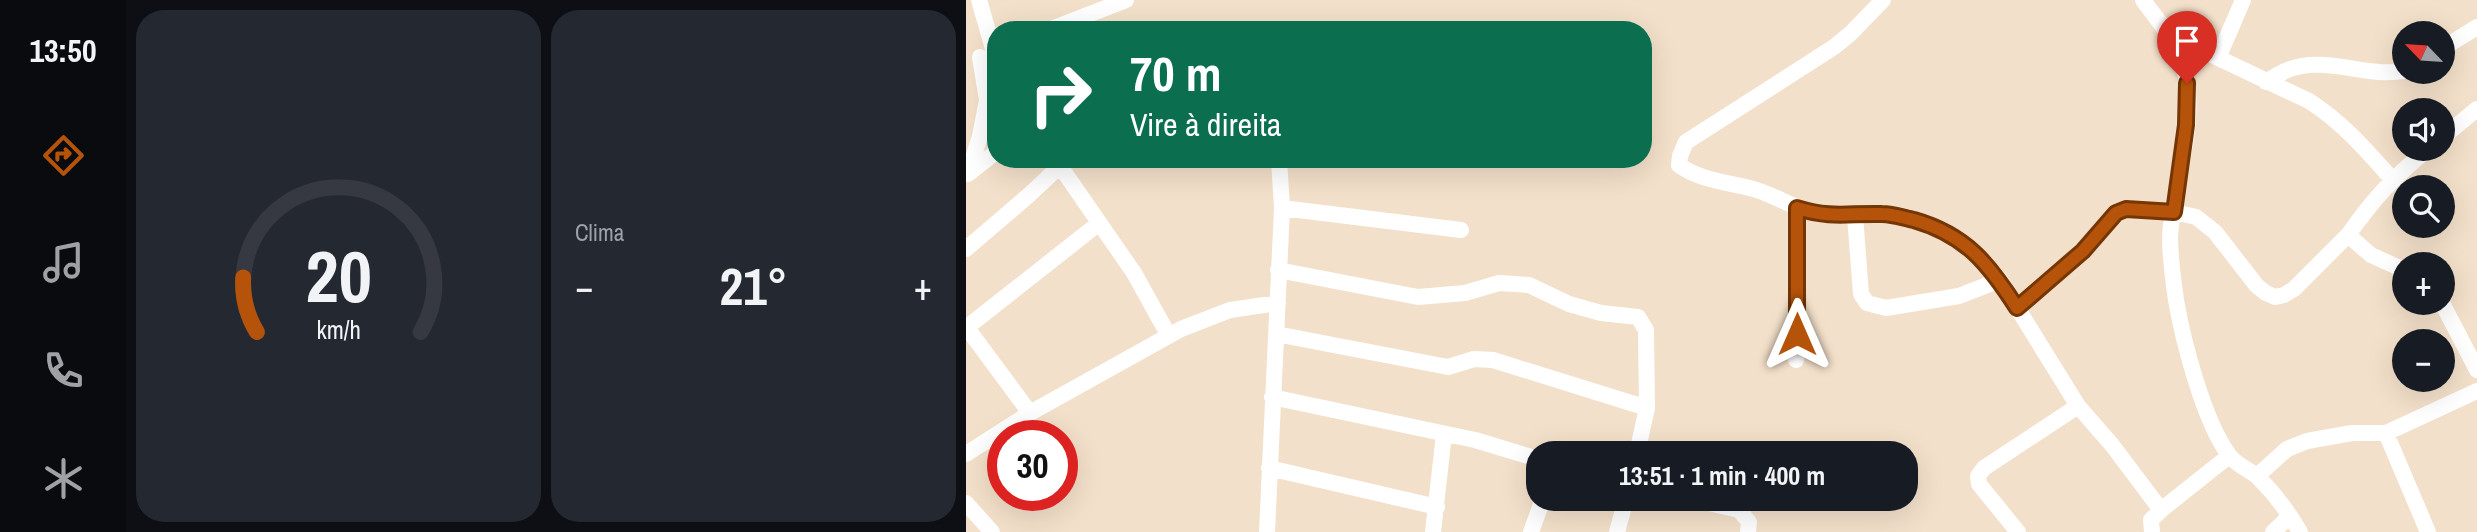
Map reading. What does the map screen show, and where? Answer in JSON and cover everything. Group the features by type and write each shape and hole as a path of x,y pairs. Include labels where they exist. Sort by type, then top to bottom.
{"street":[{"path":"979,0 987,89"},
{"path":"1064,21 1090,6 1126,0"},
{"path":"1883,0 1834,47 1686,142 1679,156 1679,165 1700,177 1770,193 1797,208 1819,214 1885,214 1938,228 1972,249 2000,280 2078,406 2112,445 2155,521"},
{"path":"2143,0 2175,47 2184,67 2188,104 2171,236 2172,274 2179,315 2193,368 2205,403 2229,456 2257,476 2300,532"},
{"path":"2218,58 2243,0"},
{"path":"2455,41 2477,27"},
{"path":"2017,308 2083,251 2116,213 2126,209 2174,212 2196,217 2206,224 2257,286 2275,297 2284,295 2294,289 2348,235 2392,179 2346,128 2327,112 2165,33"},
{"path":"2266,82 2287,70 2319,65 2392,72"},
{"path":"967,175 987,104"},
{"path":"2455,127 2477,109"},
{"path":"967,175 987,159"},
{"path":"2397,175 2414,161"},
{"path":"966,249 1059,168"},
{"path":"1069,168 1098,224 1134,273 1169,335"},
{"path":"1267,532 1282,208 1280,168"},
{"path":"1282,208 1461,230"},
{"path":"1796,360 1797,208"},
{"path":"1855,216 1861,294 1867,303 1886,307 1959,296 2000,280"},
{"path":"1030,413 966,328 1098,224"},
{"path":"2348,235 2371,255 2392,265"},
{"path":"1278,270 1418,297 1465,293 1499,284 1529,285 1569,304 1601,313 1639,317 1646,330 1647,408 1640,441"},
{"path":"966,454 1030,413 1169,335 1230,310 1278,303"},
{"path":"2448,315 2477,370"},
{"path":"1276,334 1448,367 1474,359 1493,360 1647,408"},
{"path":"2257,476 2287,449 2307,440 2352,433 2386,433 2477,391"},
{"path":"1272,397 1444,434 1526,455"},
{"path":"2018,532 1979,484 1978,476 1984,468 2078,406"},
{"path":"2386,433 2428,532"},
{"path":"1433,532 1444,434"},
{"path":"2137,532 2155,521 2229,456"},
{"path":"1269,468 1437,507"},
{"path":"966,503 992,532"},
{"path":"1531,532 1539,511"},
{"path":"1617,532 1623,511"},
{"path":"1740,511 1749,522 1748,532"},
{"path":"2273,532 2290,516"}],"route":[{"path":"1797,334 1797,208 1829,215 1885,214 1938,228 1972,249 1985,261 2017,308 2083,251 2116,213 2126,209 2174,212 2186,125 2187,83"}]}
